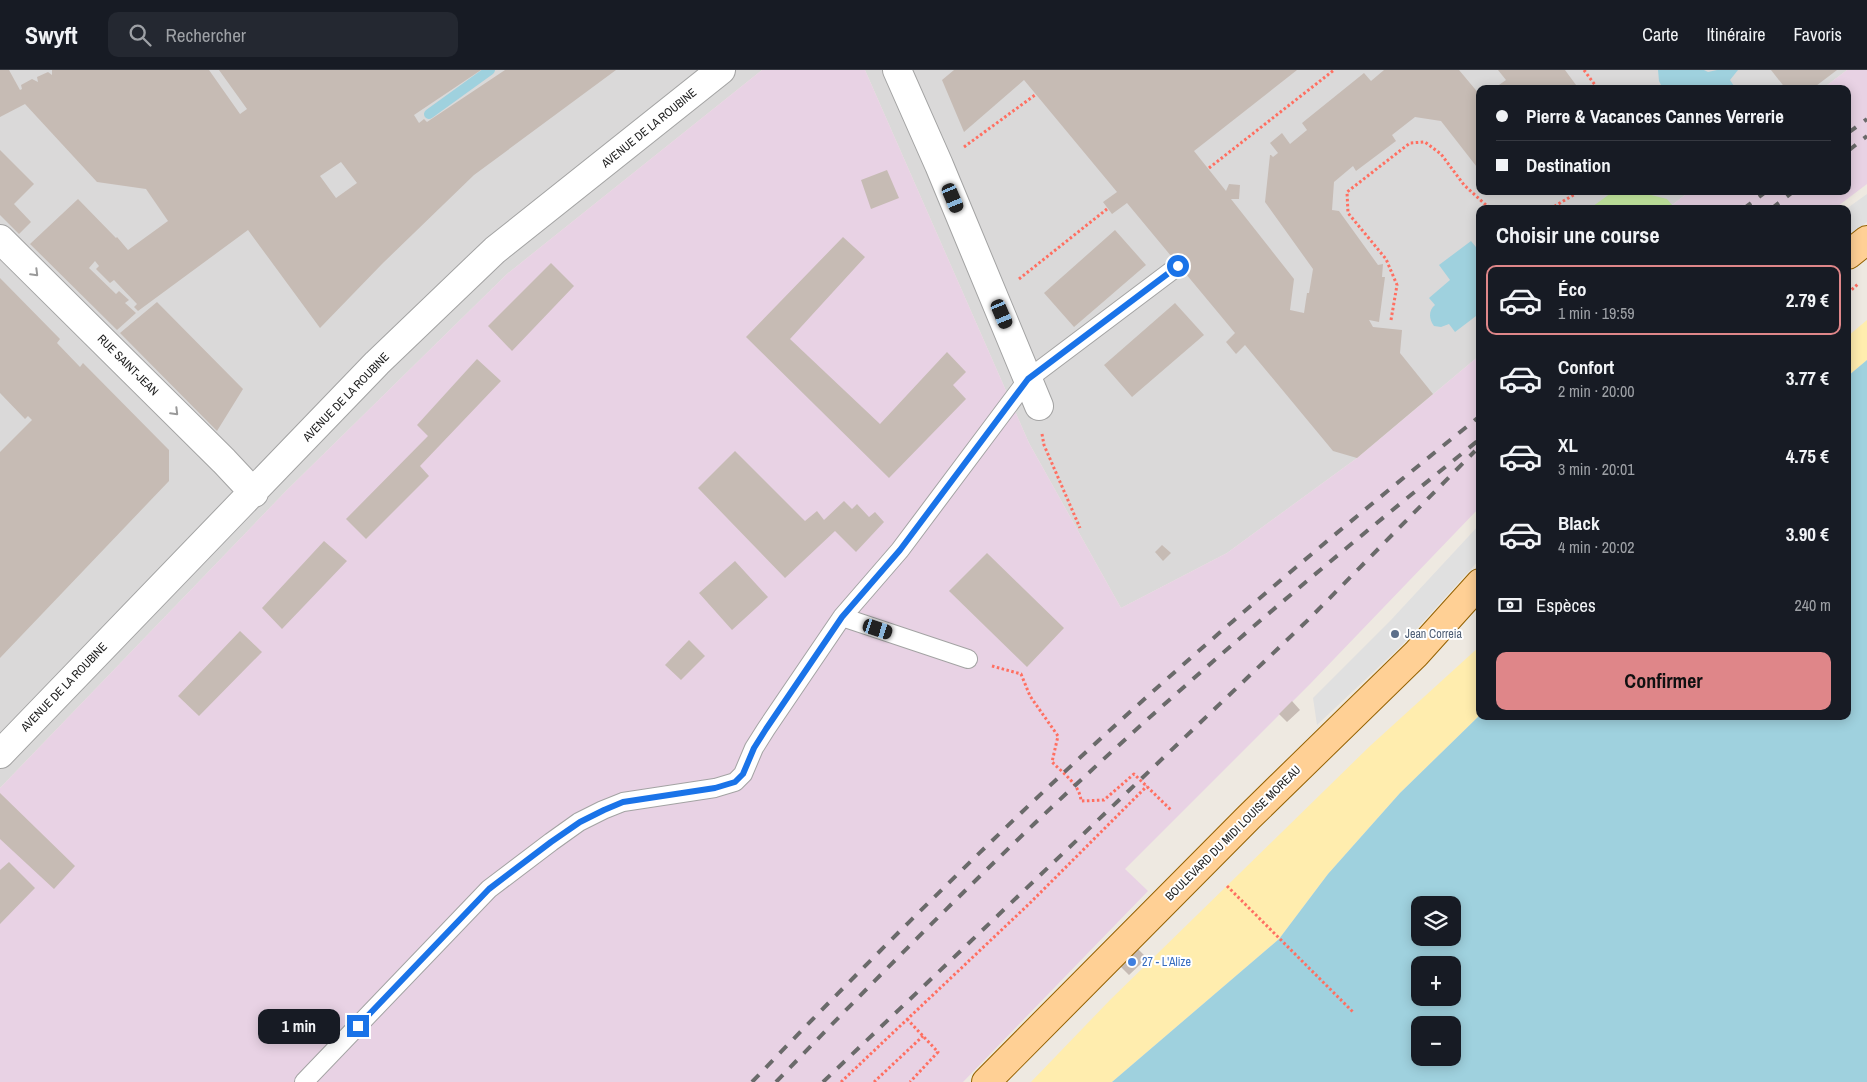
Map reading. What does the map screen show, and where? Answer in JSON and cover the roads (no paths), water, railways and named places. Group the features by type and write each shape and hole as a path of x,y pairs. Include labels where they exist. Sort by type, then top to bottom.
{"main road":[{"path":"1851,253 1867,240"},
{"name":"BOULEVARD DU MIDI LOUISE MOREAU","path":"986,1082 1255,811 1416,654 1476,587"}],"street":[{"name":"AVENUE DE LA ROUBINE","path":"0,754 378,363 495,250 721,70"},
{"path":"897,70 939,165 1039,406"},
{"name":"RUE SAINT-JEAN","path":"0,239 254,493"}],"lane":[{"path":"304,1082 489,889 551,842 580,822 623,802 715,788 735,782 743,774 754,748 766,729 842,617 900,550 1028,379 1178,266"},
{"path":"842,617 968,659"}],"water":[{"path":"1658,70 1704,70 1708,72 1738,70 1730,80 1733,85 1661,85"},
{"path":"1471,241 1476,247 1476,316 1455,332 1449,324 1441,327 1434,326 1431,321 1431,310 1435,305 1429,298 1450,280 1439,265"},
{"path":"1867,360 1867,1082 1112,1082 1279,939 1328,874 1400,793 1476,719 1851,720 1851,373"}],"waterway":[{"path":"429,114 490,70"}],"railway":[{"path":"1851,131 1867,119"},
{"path":"1851,149 1867,136"},
{"path":"1748,205 1762,195"},
{"path":"1776,205 1789,195"},
{"path":"752,1082 919,912 1077,760 1247,609 1476,419"},
{"path":"776,1082 871,984 1034,824 1142,724 1253,627 1476,442"},
{"path":"823,1082 1309,619 1475,451"}],"place":[{"name":"Jean Correia","path":"1395,634"},
{"name":"27 - L'Alize","path":"1132,962"}]}
